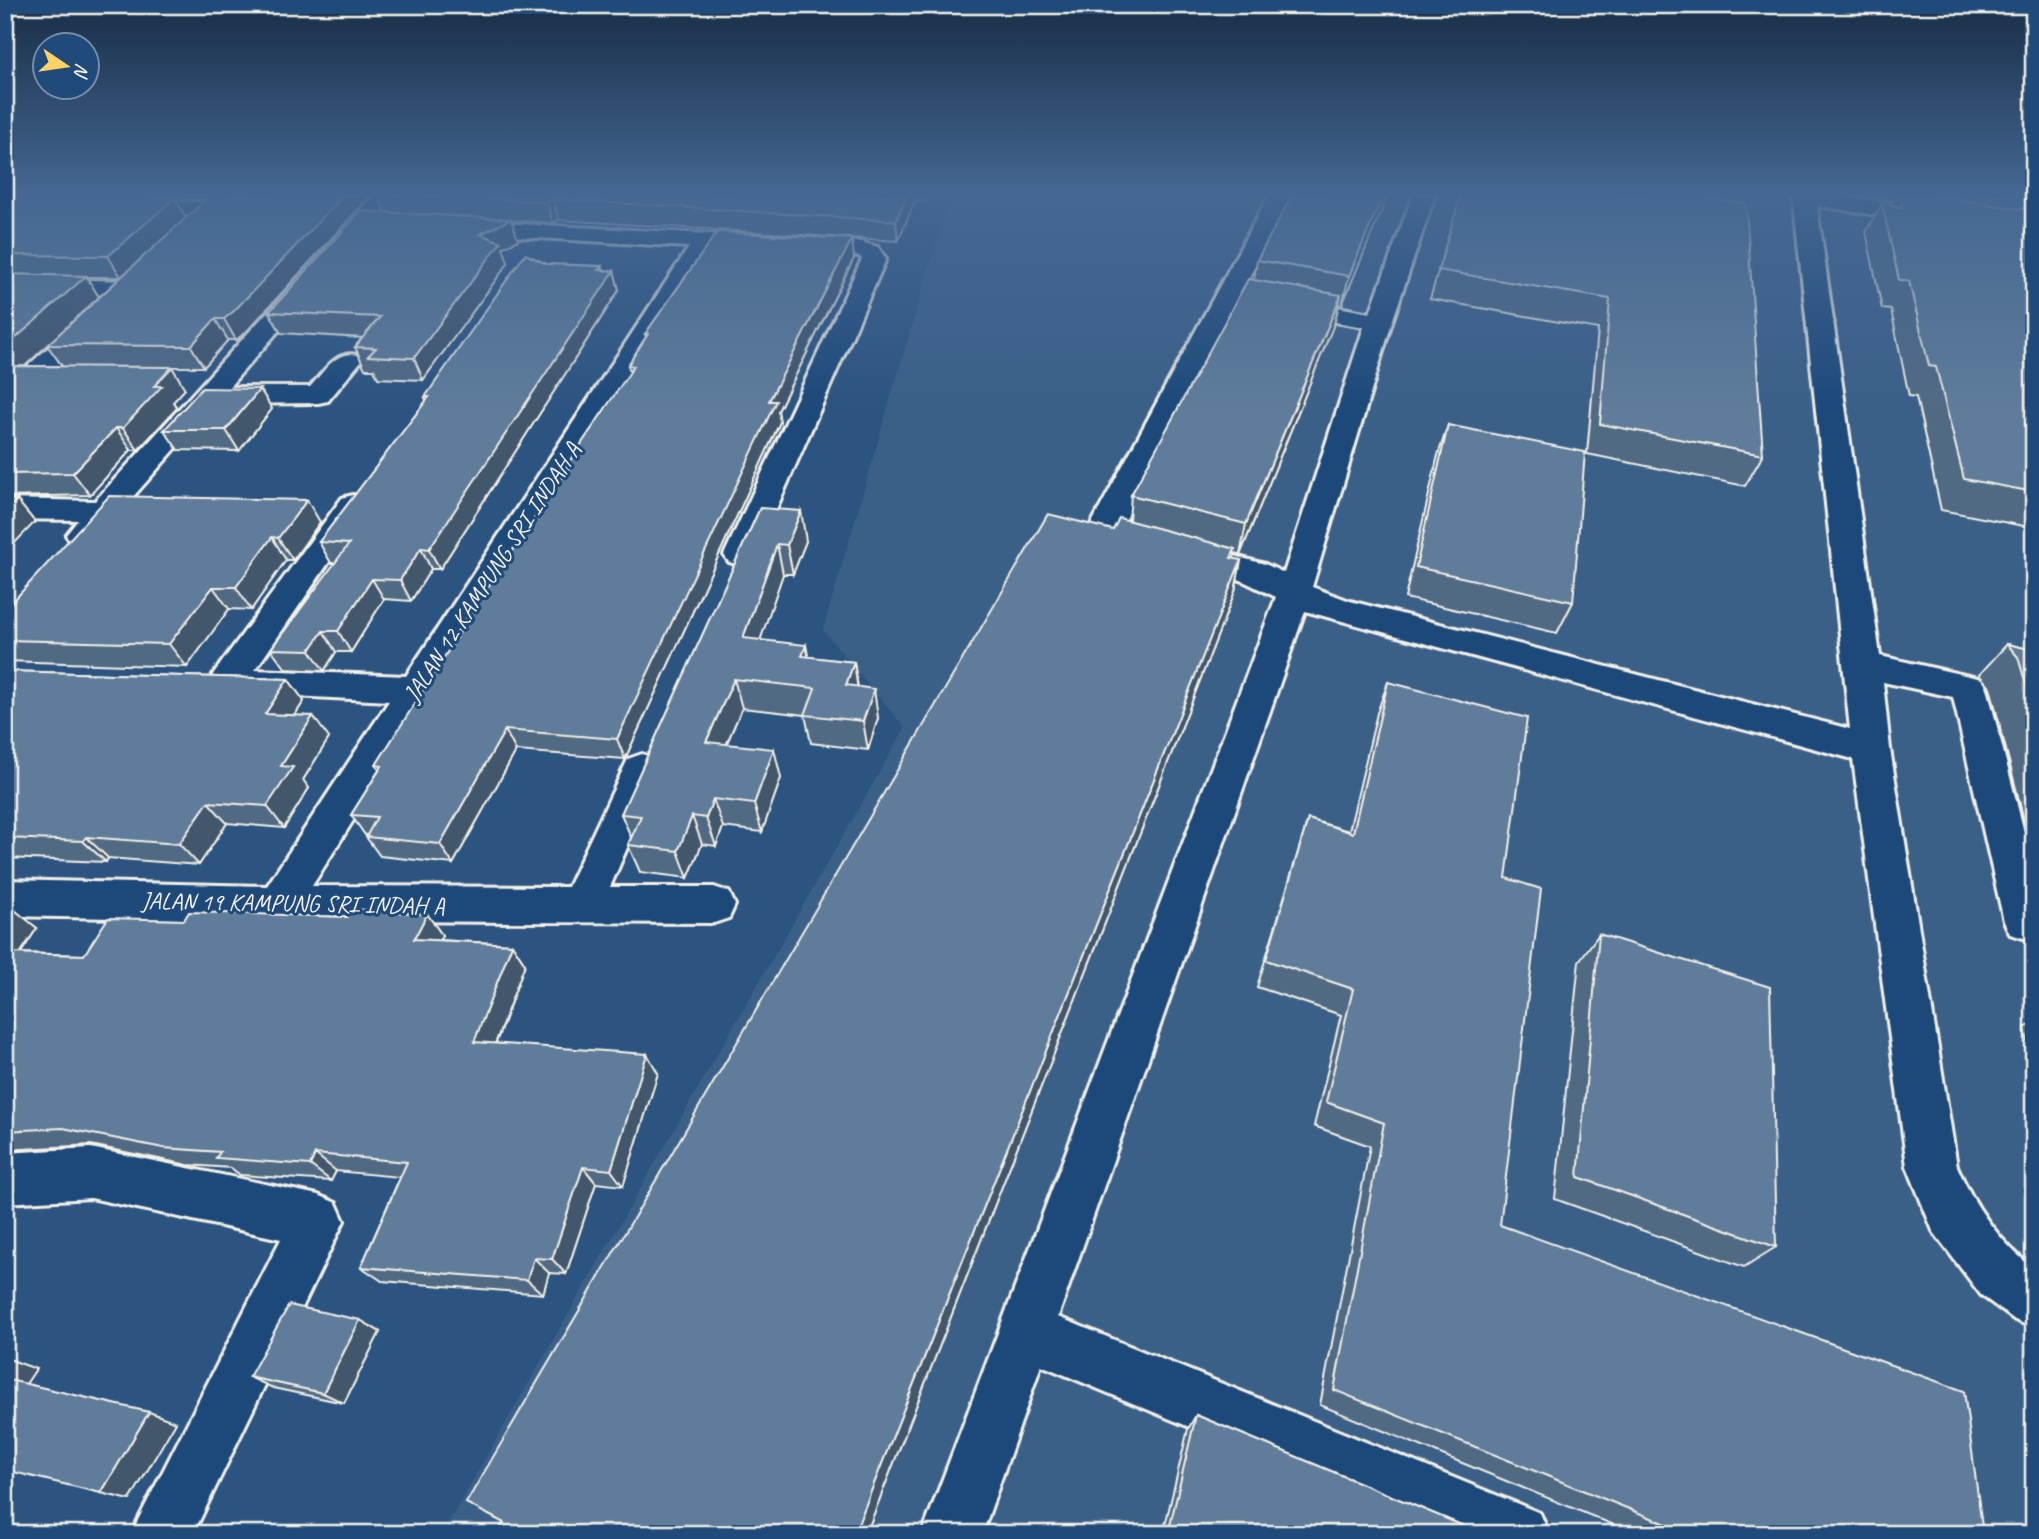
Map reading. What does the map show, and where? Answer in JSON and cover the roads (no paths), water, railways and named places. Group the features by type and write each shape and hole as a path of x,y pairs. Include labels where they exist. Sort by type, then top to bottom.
{"street":[{"path":"68,551 215,387 333,267"},
{"name":"JALAN 12 KAMPUNG SRI INDAH A","path":"278,904 688,267"},
{"path":"724,589 870,267"},
{"path":"1243,267 1103,532 1253,572 1294,593 1350,613 1871,749"},
{"path":"952,1534 1294,593 1399,267"},
{"path":"1813,267 1863,665 1871,749 1932,1166 1951,1213 2000,1276 2034,1301"},
{"path":"19,377 147,271"},
{"path":"5,285 128,288"},
{"path":"1228,295 1379,323"},
{"path":"182,378 215,387 318,396 348,361"},
{"path":"19,377 73,377"},
{"path":"371,480 213,682 416,689"},
{"path":"5,509 105,511"},
{"path":"1863,665 1969,688 2025,921 2034,923"},
{"path":"580,906 655,741"},
{"name":"JALAN 19 KAMPUNG SRI INDAH A","path":"5,898 278,904 714,905"},
{"path":"5,1178 91,1173 318,1221 161,1534"},
{"path":"1026,1331 1519,1534"}]}
